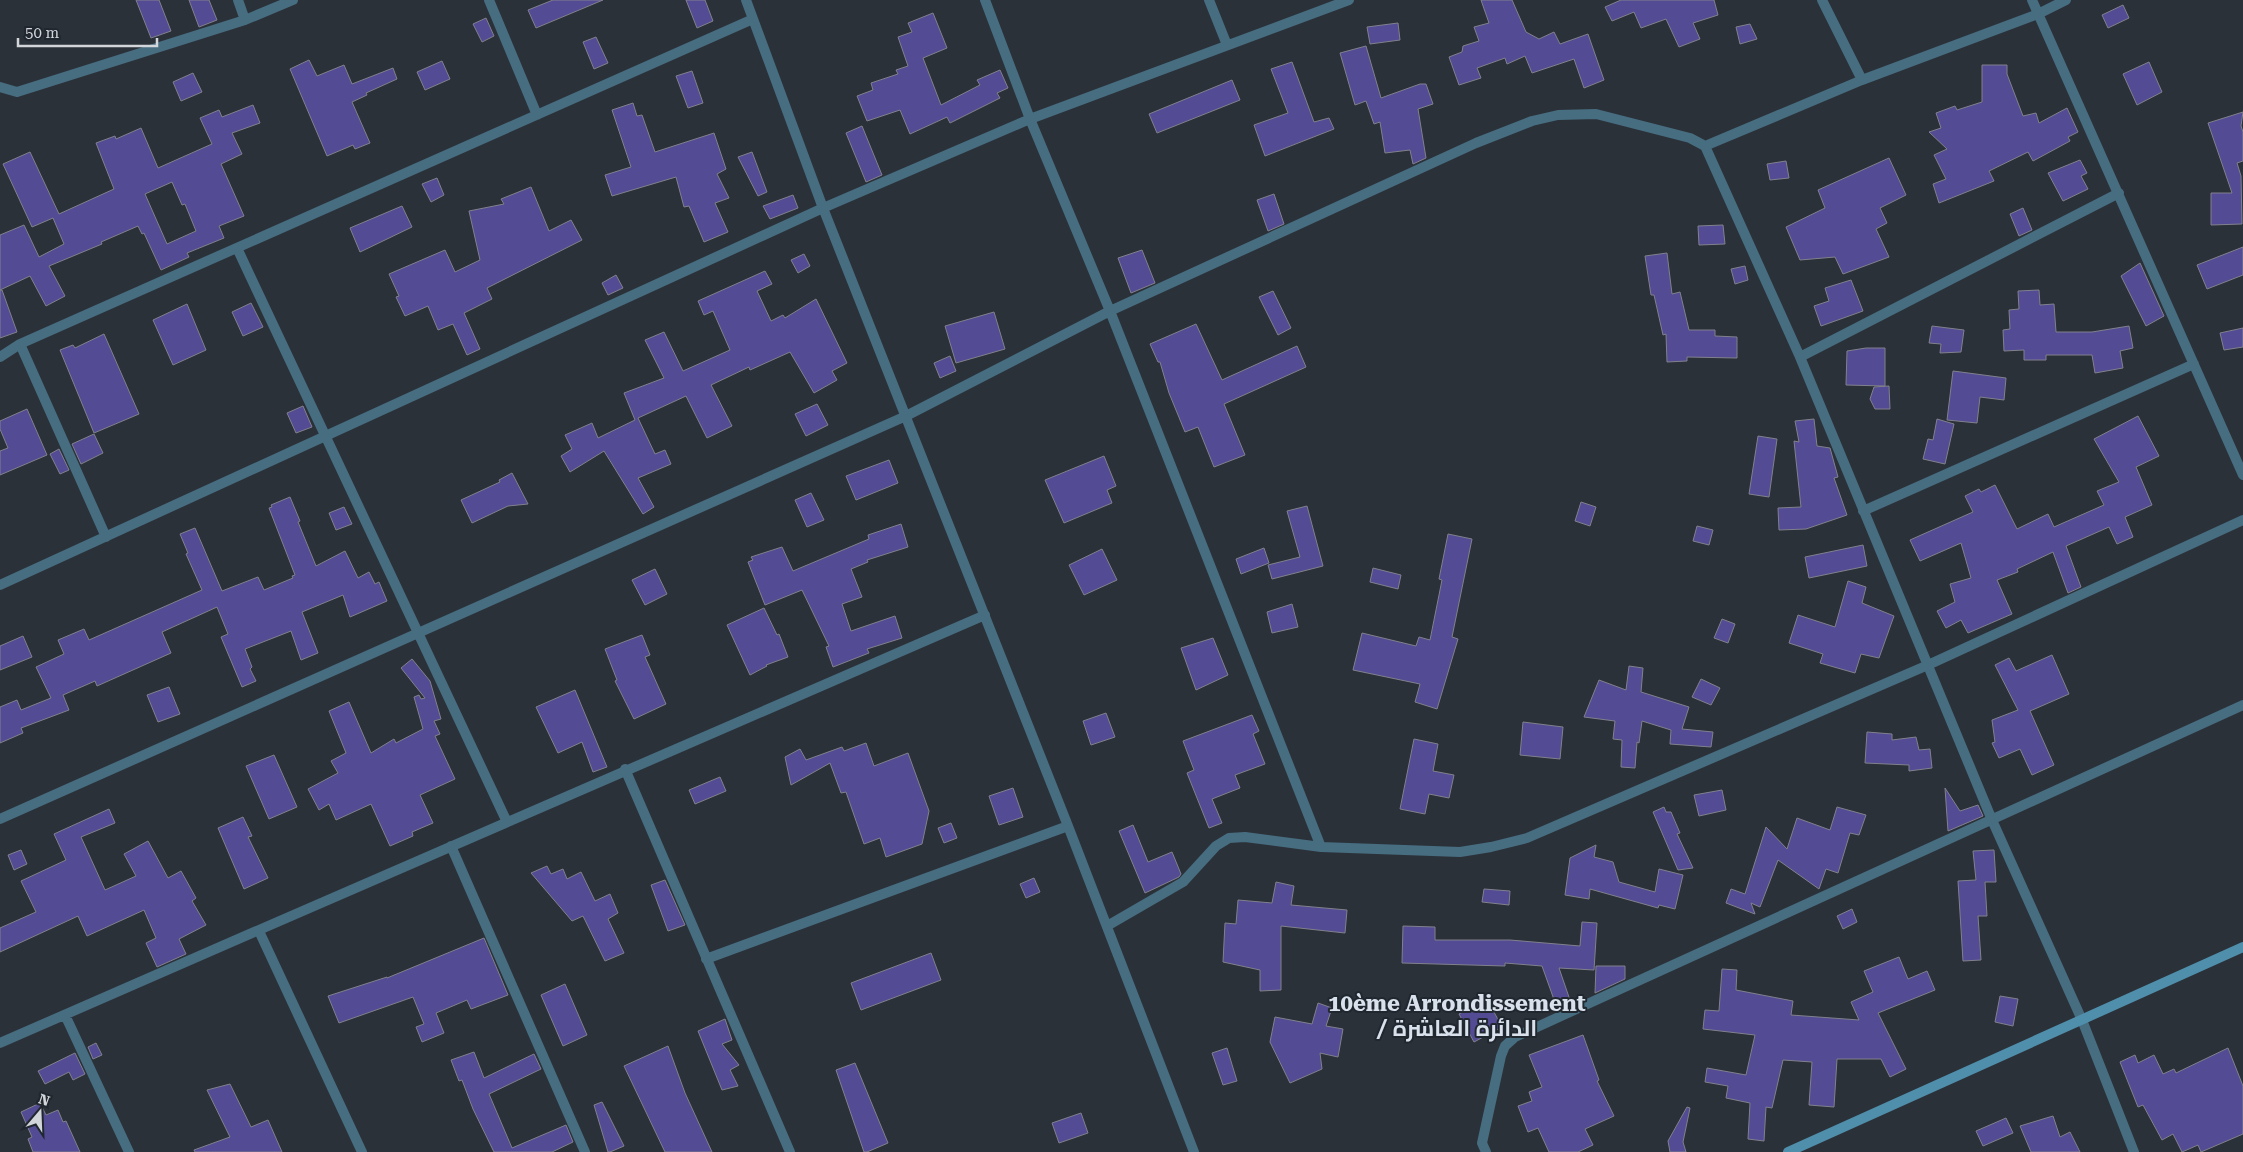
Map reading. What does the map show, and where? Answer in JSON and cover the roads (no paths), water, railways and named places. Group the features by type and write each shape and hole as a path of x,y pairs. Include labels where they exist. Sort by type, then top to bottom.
{"street":[{"path":"238,0 245,20"},
{"path":"0,87 17,92 245,20 293,0"},
{"path":"489,0 537,115"},
{"path":"746,0 823,208 1068,826 1194,1152"},
{"path":"985,0 1030,119 1110,311 1321,847"},
{"path":"1209,0 1227,46"},
{"path":"0,585 823,208 1030,119 1349,0"},
{"path":"1822,0 1862,80"},
{"path":"2032,0 2119,192 2243,475"},
{"path":"1705,146 1862,80 2038,14 2066,0"},
{"path":"0,357 20,344 753,18"},
{"path":"0,819 906,416 1110,311 1476,143 1532,121 1558,115 1596,114 1690,138 1705,146 1800,357 1992,820 2082,1020 2134,1152"},
{"path":"1800,357 2119,192"},
{"path":"237,248 507,822"},
{"path":"20,344 106,537"},
{"path":"1863,511 2194,364"},
{"path":"1107,926 1183,882 1216,846 1230,838 1245,837 1321,847 1460,852 1527,838 1928,665 2243,520"},
{"path":"0,1043 260,931 625,768 984,616"},
{"path":"1486,1152 1482,1142 1501,1056 1506,1046 1515,1037 2243,705"},
{"path":"625,768 790,1152"},
{"path":"706,959 1068,826"},
{"path":"451,846 585,1152"},
{"path":"260,931 362,1152"},
{"path":"1788,1152 2243,947"},
{"path":"65,1015 129,1152"}],"district":[{"name":"10ème Arrondissement / الدائرة العاشرة","path":"1457,1016"}]}
